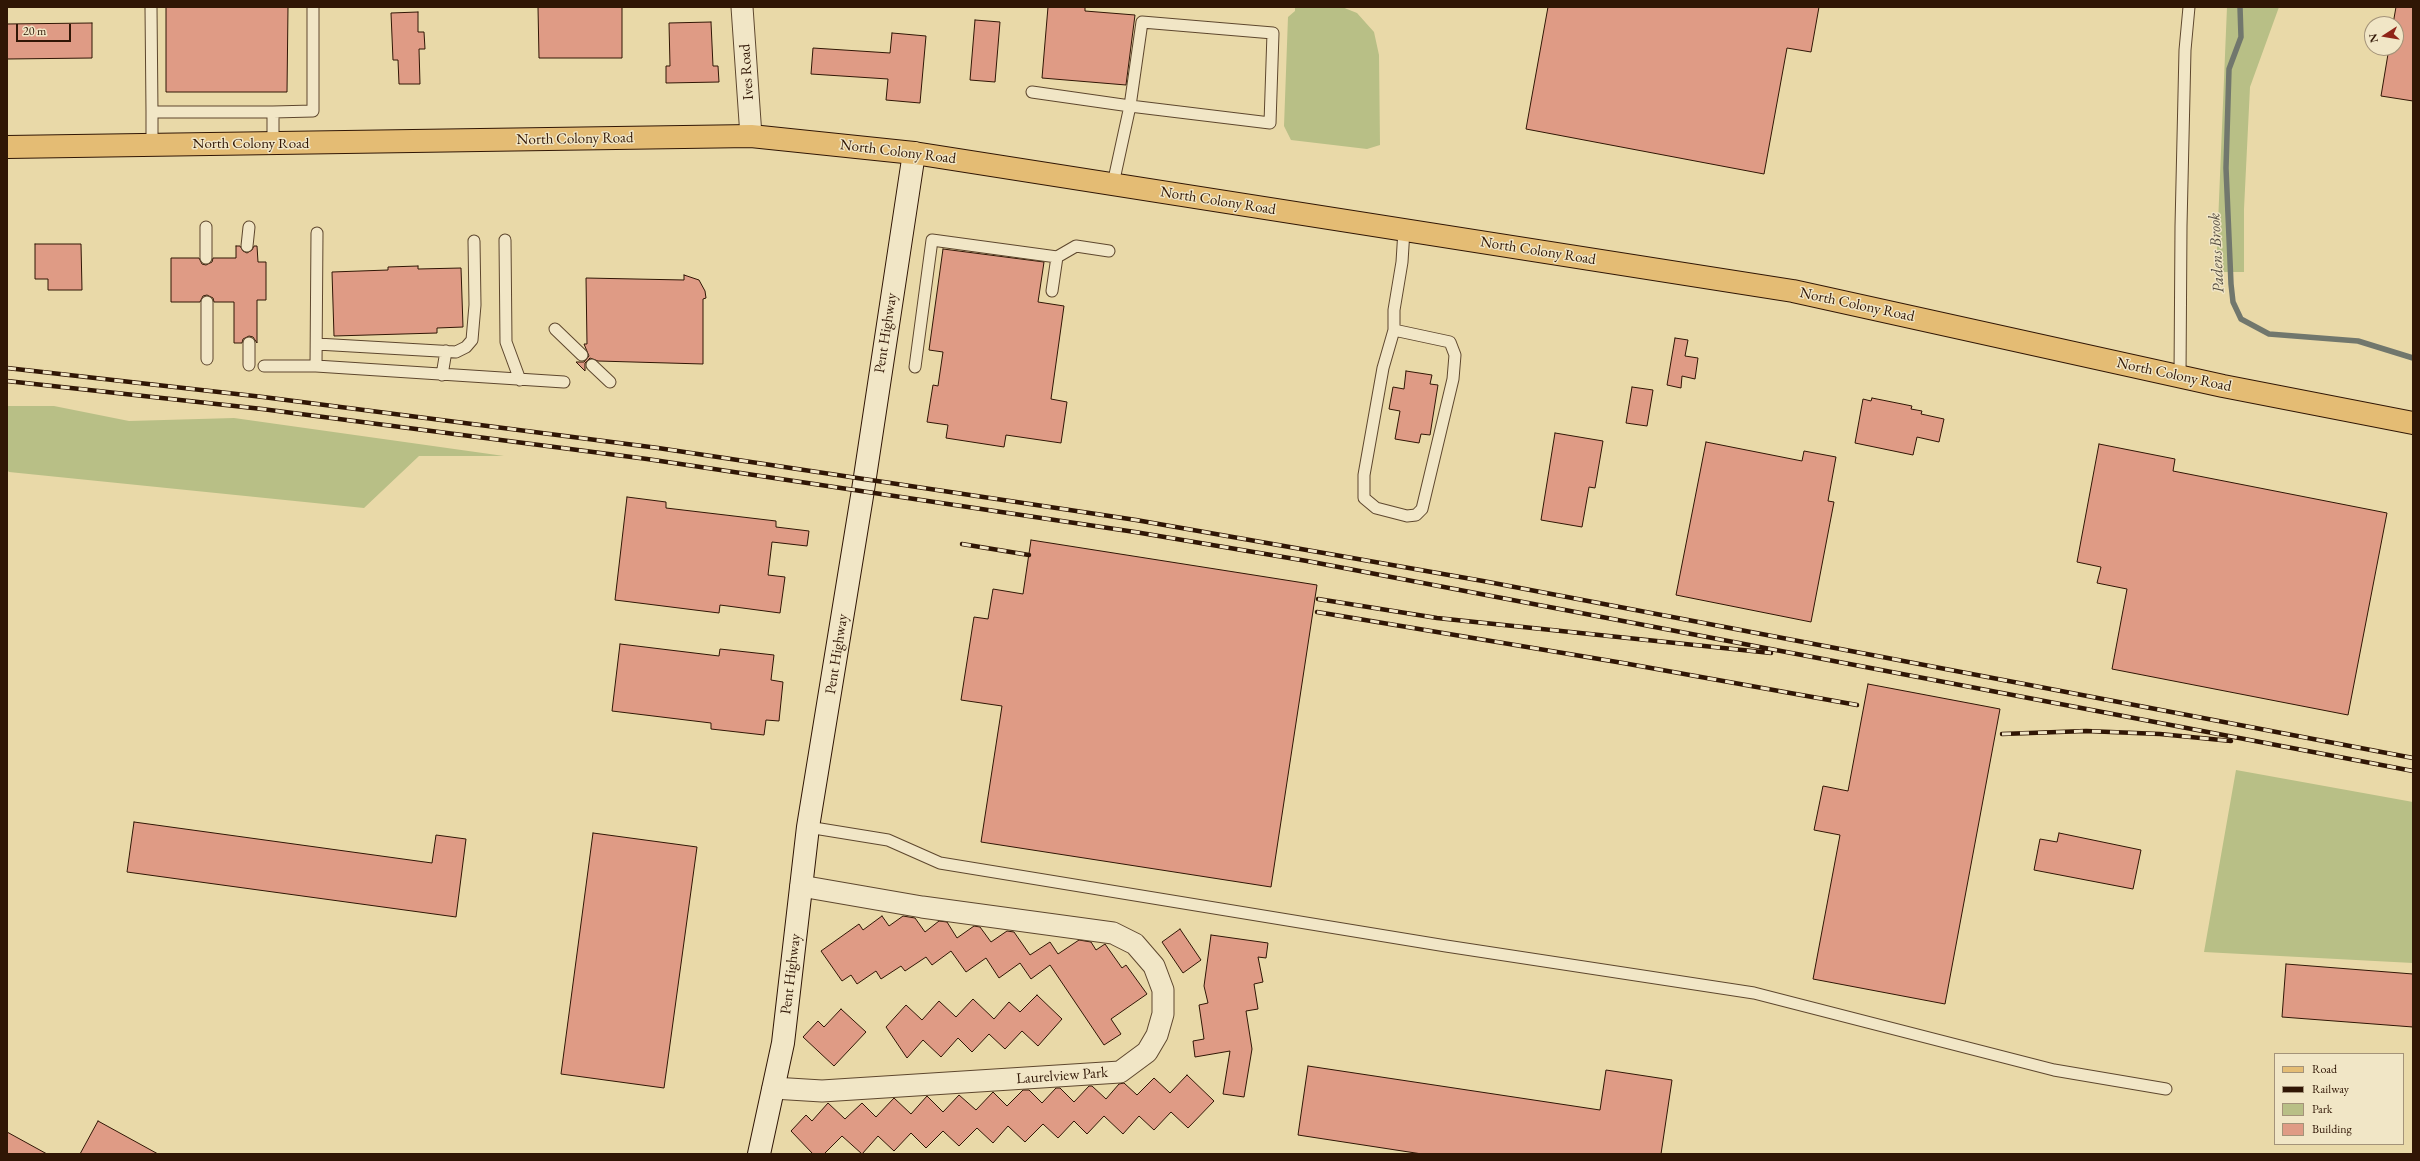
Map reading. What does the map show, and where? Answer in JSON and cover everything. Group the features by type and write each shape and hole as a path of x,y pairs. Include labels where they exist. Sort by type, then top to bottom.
{"main road":[{"name":"North Colony Road","path":"7,146 751,136 914,153 1793,291 2180,376 2413,423"}],"street":[{"name":"Ives Road","path":"742,7 751,136"},
{"name":"Pent Highway","path":"759,1154 783,1043 808,827 863,490 879,376 914,153"},
{"name":"Laurelview Park","path":"773,1088 822,1091 1120,1072 1140,1059 1150,1048 1157,1035 1164,1014 1163,990 1154,966 1135,944 1113,933 922,907 801,886"}],"lane":[{"path":"151,7 152,145"},
{"path":"152,112 313,111 313,7"},
{"path":"2180,376 2181,226 2185,50 2189,7"},
{"path":"1032,92 1130,106 1270,123 1273,33 1142,22 1130,106 1113,184"},
{"path":"273,112 273,143"},
{"path":"206,227 206,258"},
{"path":"247,246 249,227"},
{"path":"1394,330 1450,342 1455,355 1453,379 1422,510 1416,515 1407,516 1376,508 1364,498 1364,475 1383,368 1394,330 1394,310 1402,262 1404,230"},
{"path":"316,366 317,233"},
{"path":"505,240 506,342 520,380"},
{"path":"915,367 932,240 1057,257 1076,246 1109,251"},
{"path":"317,344 456,352 466,347 472,340 475,305 474,241"},
{"path":"1052,291 1057,257"},
{"path":"207,302 207,359"},
{"path":"555,328 582,355"},
{"path":"249,343 249,365"},
{"path":"442,375 446,351"},
{"path":"592,365 610,382"},
{"path":"264,366 316,366 564,382"},
{"path":"808,827 888,840 940,863 1438,944 1754,993 2054,1070 2166,1089"}],"green space":[{"path":"1295,7 1342,7 1357,13 1374,32 1379,55 1380,145 1367,149 1291,140 1284,126 1288,17 1295,11"},
{"path":"2227,7 2279,7 2250,87 2244,209 2244,272 2216,272"},
{"path":"7,406 54,406 129,421 234,418 504,456 419,456 364,508 9,472 7,470"},
{"path":"2236,770 2413,802 2413,963 2204,952"}],"building":[{"path":"166,7 288,7 287,92 166,92"},
{"path":"538,7 622,7 622,58 539,58"},
{"path":"1048,7 1085,7 1085,11 1135,15 1126,85 1042,78"},
{"path":"1548,7 1819,7 1811,52 1787,48 1764,174 1526,129"},
{"path":"2396,7 2413,7 2413,101 2381,96 2388,56 2404,56 2404,16 2394,16"},
{"path":"418,12 418,32 424,32 425,49 419,49 420,84 399,84 398,60 393,60 391,13"},
{"path":"975,20 1000,22 995,82 970,80"},
{"path":"711,22 713,66 718,66 719,82 666,83 666,66 670,66 669,23"},
{"path":"92,23 92,58 7,59 7,24"},
{"path":"892,33 926,36 920,103 886,100 888,79 811,74 813,48 890,53"},
{"path":"35,244 81,244 82,290 48,290 48,279 35,279"},
{"path":"236,246 240,246 243,251 247,253 252,250 254,246 257,246 258,262 266,262 266,300 257,300 257,343 253,337 249,336 243,339 242,343 234,343 234,302 214,302 213,298 207,295 203,296 200,302 171,302 171,258 199,258 202,264 206,265 212,262 213,258 236,258"},
{"path":"943,249 1044,262 1038,302 1064,306 1051,399 1067,402 1061,443 1006,435 1004,447 946,438 948,425 927,422 933,385 938,386 943,352 929,350"},
{"path":"418,266 418,269 461,268 463,327 437,328 437,333 334,336 332,272 388,270 388,267"},
{"path":"684,275 699,280 705,291 706,298 703,299 703,364 598,361 590,358 585,363 585,371 576,362 584,362 589,356 584,344 587,344 586,278 684,280"},
{"path":"1675,338 1688,340 1685,356 1698,358 1695,379 1682,376 1681,388 1667,385"},
{"path":"1406,371 1432,375 1430,384 1438,385 1430,435 1421,434 1419,443 1395,439 1400,411 1389,409 1393,387 1404,389"},
{"path":"1632,387 1653,390 1647,426 1626,423"},
{"path":"1872,398 1912,406 1911,409 1922,411 1921,414 1944,419 1939,442 1917,437 1913,455 1855,443 1863,399 1871,401"},
{"path":"1555,433 1603,441 1595,488 1589,487 1582,527 1541,520"},
{"path":"1706,442 1802,461 1804,451 1836,457 1828,501 1834,502 1811,622 1676,595"},
{"path":"2099,444 2175,459 2173,471 2387,513 2348,715 2112,669 2127,589 2097,583 2101,567 2077,562"},
{"path":"627,497 666,502 666,508 776,521 776,527 809,531 807,546 772,542 768,575 785,577 780,613 720,605 719,613 615,600"},
{"path":"1031,540 1317,585 1271,887 981,842 1002,706 961,700 974,617 988,619 993,589 1023,594"},
{"path":"620,644 719,656 720,649 774,655 771,680 783,682 779,721 766,720 764,735 711,729 711,723 612,711"},
{"path":"1868,684 2000,709 1945,1004 1813,979 1840,835 1814,830 1823,786 1848,791"},
{"path":"134,822 432,863 436,835 466,839 456,917 127,872"},
{"path":"593,833 697,847 664,1088 561,1074"},
{"path":"2059,833 2141,850 2133,889 2034,870 2040,839 2057,842"},
{"path":"882,916 889,926 903,916 915,918 925,932 939,921 947,922 957,938 974,926 980,927 991,942 1007,931 1014,932 1030,955 1050,942 1058,954 1079,940 1091,942 1096,950 1105,944 1122,968 1126,965 1147,994 1111,1019 1121,1034 1104,1045 1050,965 1031,979 1020,963 999,978 986,958 966,972 951,951 932,965 926,957 905,971 901,966 881,979 876,971 857,984 851,975 842,981 821,951 859,924 863,930"},
{"path":"1180,929 1201,960 1183,973 1162,942"},
{"path":"1211,935 1268,943 1266,958 1258,957 1263,982 1254,984 1258,1009 1246,1011 1252,1049 1244,1097 1223,1094 1230,1051 1195,1057 1193,1041 1204,1039 1199,1005 1208,1003 1204,986"},
{"path":"2286,964 2413,974 2413,1027 2282,1017"},
{"path":"1037,995 1062,1019 1038,1046 1022,1031 1005,1049 989,1034 972,1052 958,1038 941,1057 923,1040 907,1058 886,1027 906,1005 922,1020 939,1001 956,1017 973,999 994,1019 1009,1002 1020,1012"},
{"path":"841,1009 866,1032 834,1066 803,1037 818,1021 824,1027"},
{"path":"1308,1066 1600,1110 1606,1070 1672,1080 1661,1154 1422,1154 1298,1135"},
{"path":"1187,1075 1214,1101 1188,1128 1171,1112 1154,1130 1139,1116 1123,1134 1104,1116 1087,1134 1074,1121 1058,1138 1043,1124 1025,1142 1008,1126 993,1143 977,1128 959,1146 943,1131 926,1148 911,1133 894,1151 878,1136 862,1154 842,1136 824,1154 813,1154 791,1131 806,1115 812,1121 828,1103 845,1119 862,1103 876,1117 894,1098 911,1114 927,1096 943,1112 959,1095 976,1110 993,1092 1007,1106 1023,1090 1029,1090 1042,1103 1056,1088 1060,1088 1074,1102 1089,1086 1092,1086 1106,1099 1119,1084 1124,1083 1137,1095 1154,1078 1170,1093"},
{"path":"98,1121 158,1154 80,1154"},
{"path":"7,1132 47,1154 7,1154"}],"waterway":[{"name":"Padens Brook","path":"2240,7 2241,37 2229,69 2226,168 2231,284 2233,302 2241,319 2269,334 2358,341 2413,358"}],"railway":[{"path":"7,368 263,397 658,448 1136,520 1483,581 2413,758"},
{"path":"7,381 262,409 647,459 1135,532 1307,561 2413,771"},
{"path":"962,544 1029,555"},
{"path":"1318,599 1437,618 1771,653"},
{"path":"1317,612 1623,663 1857,705"},
{"path":"2002,734 2086,731 2160,734 2231,741"}]}
